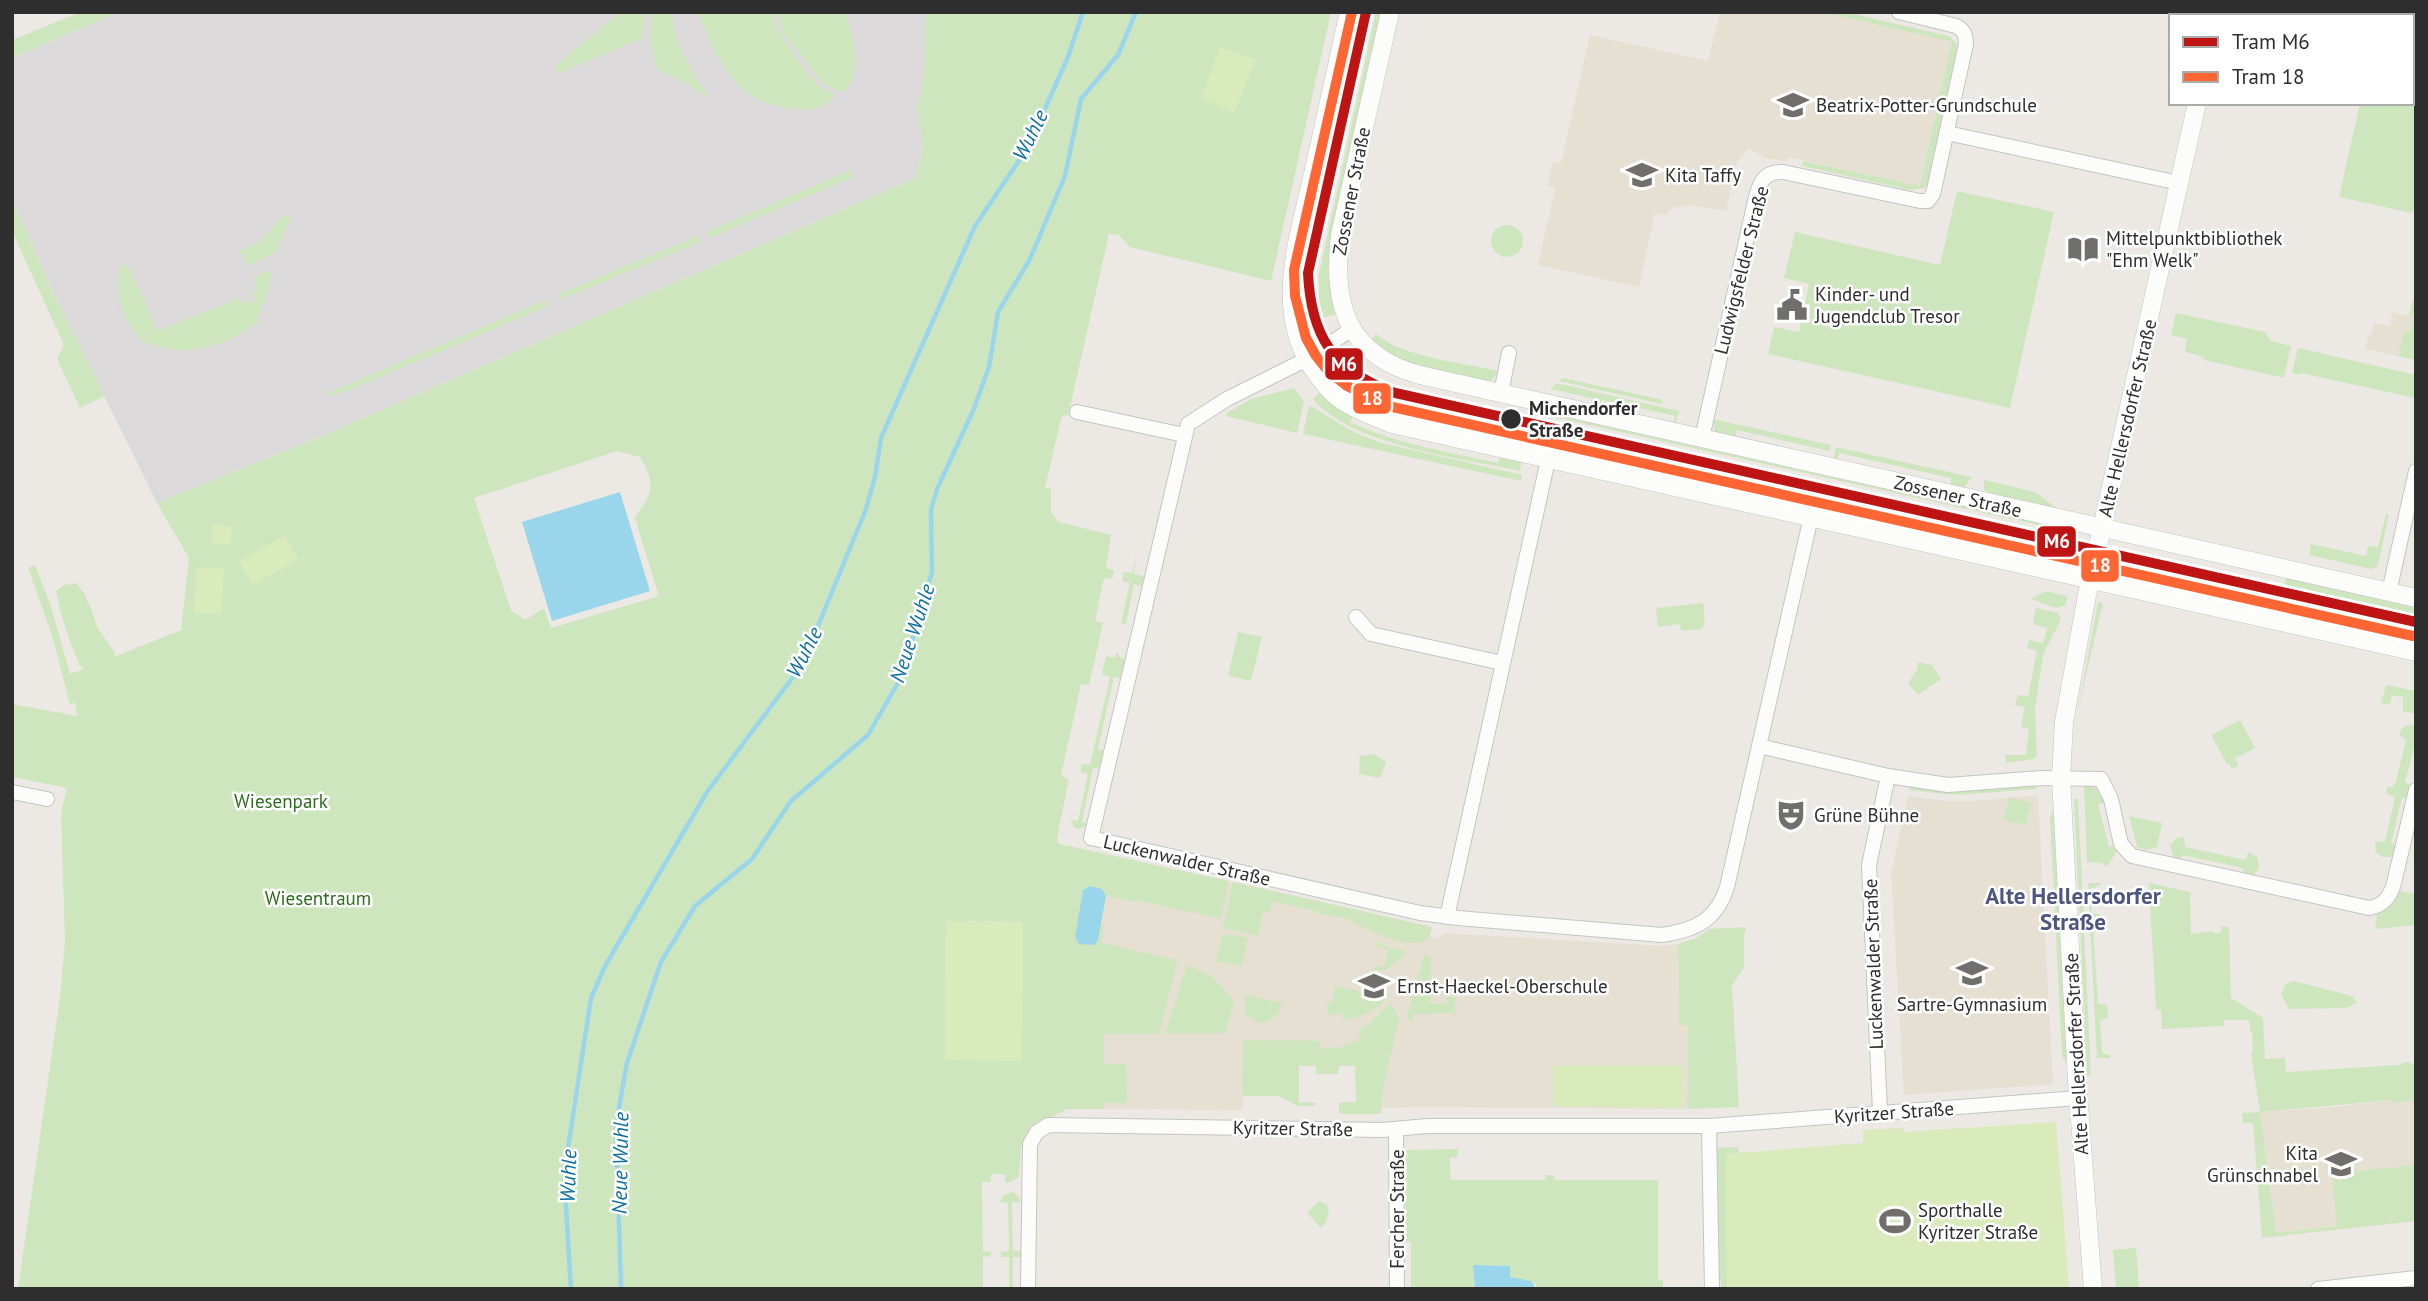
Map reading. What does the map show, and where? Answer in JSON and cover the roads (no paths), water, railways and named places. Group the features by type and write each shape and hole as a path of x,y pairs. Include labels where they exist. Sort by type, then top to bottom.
{"street":[{"name":"Zossener Straße","path":"1349,12 1298,241 1291,287 1293,324 1307,359 1320,380 1341,400 1365,414 1392,424 2416,652"},
{"name":"Zossener Straße","path":"1390,12 1336,263 1337,288 1343,311 1352,329 1376,354 1402,369 2416,598"},
{"name":"Ludwigsfelder Straße","path":"1702,438 1755,201 1763,177 1772,172 1783,172 1928,201 1933,194 1966,44 1964,32 1956,26 1899,12"},
{"name":"Alte Hellersdorfer Straße","path":"2093,1289 2078,1098 2061,778 2066,699 2197,105"},
{"path":"1947,133 2179,183"},
{"path":"1077,412 1184,435 1188,424 1227,399 1307,359 1352,329"},
{"path":"1501,393 1509,354"},
{"name":"Luckenwalder Straße","path":"1184,435 1091,838 1447,917 1662,935 1686,931 1704,922 1723,900 1811,517"},
{"path":"1447,917 1548,460"},
{"path":"2389,592 2416,471"},
{"path":"1356,617 1371,634 1502,663"},
{"path":"1759,746 1888,776 1948,785 2061,778 2101,779 2111,799 2121,844 2132,856 2369,908 2389,898 2416,790"},
{"name":"Luckenwalder Straße","path":"1880,1112 1869,865 1888,776"},
{"path":"12,792 47,799"},
{"name":"Kyritzer Straße","path":"1028,1289 1030,1144 1037,1132 1048,1125 1396,1130 1427,1126 1709,1126 2078,1098"},
{"path":"1709,1126 1712,1289"},
{"name":"Fercher Straße","path":"1396,1130 1397,1289"},
{"path":"2318,1289 2416,1278"}],"water":[{"path":"620,492 650,591 552,621 522,522"},
{"path":"1090,886 1102,889 1106,896 1098,940 1094,945 1079,944 1075,937 1083,890"},
{"path":"1473,1265 1510,1266 1510,1277 1531,1281 1536,1289 1475,1289"}],"waterway":[{"name":"Wuhle","path":"571,1289 564,1174 591,998 605,966 707,792 802,665 866,509 875,477 881,438 975,226 1028,147 1068,57 1083,12"},
{"name":"Neue Wuhle","path":"621,1289 616,1124 627,1063 661,962 695,906 752,859 791,801 868,735 902,676 932,572 931,510 937,489 973,411 989,367 998,312 1030,259 1065,176 1081,99 1118,55 1136,12"}],"tram line":[{"name":"18","path":"1352,12 1294,270 1295,296 1306,338 1328,371 1347,386 1388,406 2413,636"},
{"name":"M6","path":"1366,12 1308,273 1314,315 1320,332 1340,360 1371,383 1391,392 2416,622"},
{"path":"113,305 116,313"}],"place":[{"name":"Beatrix-Potter-Grundschule","path":"1793,105"},
{"name":"Kita Taffy","path":"1642,175"},
{"name":"Mittelpunktbibliothek \"Ehm Welk\"","path":"2083,249"},
{"name":"Kinder- und Jugendclub Tresor","path":"1792,305"},
{"name":"Michendorfer Straße","path":"1511,419"},
{"name":"Grüne Bühne","path":"1791,815"},
{"name":"Sartre-Gymnasium","path":"1972,973"},
{"name":"Ernst-Haeckel-Oberschule","path":"1374,986"},
{"name":"Kita Grünschnabel","path":"2341,1164"},
{"name":"Sporthalle Kyritzer Straße","path":"1895,1221"}],"district":[{"name":"Alte Hellersdorfer Straße","path":"2073,908"}],"park label":[{"name":"Wiesenpark","path":"281,801"},
{"name":"Wiesentraum","path":"318,898"}]}
